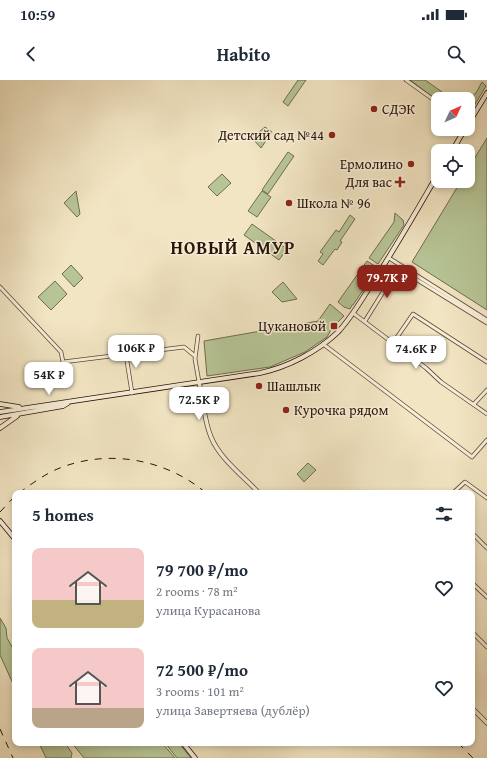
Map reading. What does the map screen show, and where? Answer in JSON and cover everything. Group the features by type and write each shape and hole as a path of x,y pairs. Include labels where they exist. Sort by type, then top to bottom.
{"main road":[{"path":"475,113 487,93"},
{"path":"0,412 64,402 68,403 270,371 308,354 337,332 353,313 389,258 431,186"},
{"path":"0,418 63,406 68,403"},
{"path":"0,404 21,409"},
{"path":"0,428 20,414"},
{"path":"0,521 12,535"},
{"path":"185,746 195,758"}],"street":[{"path":"406,80 431,99"},
{"path":"389,258 487,320"},
{"path":"365,321 398,268 487,323"},
{"path":"0,287 61,352 63,362 184,348 195,356"},
{"path":"353,313 441,382 487,414"},
{"path":"393,343 412,314 487,362"},
{"path":"198,336 195,356 208,428 214,444 227,460 256,490"},
{"path":"323,344 472,457 487,440"},
{"path":"126,355 132,393"},
{"path":"474,404 487,390"},
{"path":"456,490 463,483 468,483 487,498"},
{"path":"475,537 487,548"},
{"path":"475,586 487,597"},
{"path":"475,635 487,647"},
{"path":"475,711 487,723"}],"green space":[{"path":"298,80 306,80 288,106 283,102"},
{"path":"410,80 425,80 442,92 431,92 431,96"},
{"path":"482,82 486,86 475,104 476,93"},
{"path":"265,127 272,132 261,148 252,138"},
{"path":"487,138 487,310 412,262 457,188 475,188 475,158"},
{"path":"288,152 294,156 268,194 262,190"},
{"path":"222,174 231,183 217,196 208,187"},
{"path":"76,191 80,214 77,217 64,203"},
{"path":"262,191 271,197 257,217 248,211"},
{"path":"395,213 403,220 404,225 378,264 369,258 394,222"},
{"path":"350,215 355,219 340,241 342,242 337,250 335,249 323,265 318,261 323,254 320,252 336,230 339,232"},
{"path":"252,224 287,249 279,260 244,235"},
{"path":"367,261 375,266 376,271 350,309 344,307 338,302"},
{"path":"71,265 83,278 74,287 62,274"},
{"path":"55,281 67,294 51,310 38,297"},
{"path":"283,282 297,299 282,302 272,292"},
{"path":"330,304 344,316 332,328 327,337 305,352 270,367 207,376 204,341 318,321"},
{"path":"308,463 316,470 304,482 297,474"},
{"path":"0,618 6,628 7,638 12,647 12,681 0,655"},
{"path":"40,746 67,746 72,753 71,758 46,758"},
{"path":"74,746 165,746 175,758 84,758"},
{"path":"167,746 181,746 191,758 177,758"}],"railway":[{"path":"23,490 55,470 74,463 94,459 114,458 134,460 153,465 190,481 202,490"},
{"path":"0,512 12,499"},
{"path":"0,729 13,758"},
{"path":"461,746 473,758"}],"place":[{"name":"СДЭК","path":"374,109"},
{"name":"Детский сад №44","path":"332,135"},
{"name":"Ермолино","path":"411,164"},
{"name":"Для вас","path":"400,182"},
{"name":"Школа № 96","path":"289,203"},
{"name":"Цукановой","path":"334,326"},
{"name":"Шашлык","path":"259,386"},
{"name":"Курочка рядом","path":"286,410"}],"district":[{"name":"НОВЫЙ АМУР","path":"233,248"}]}
